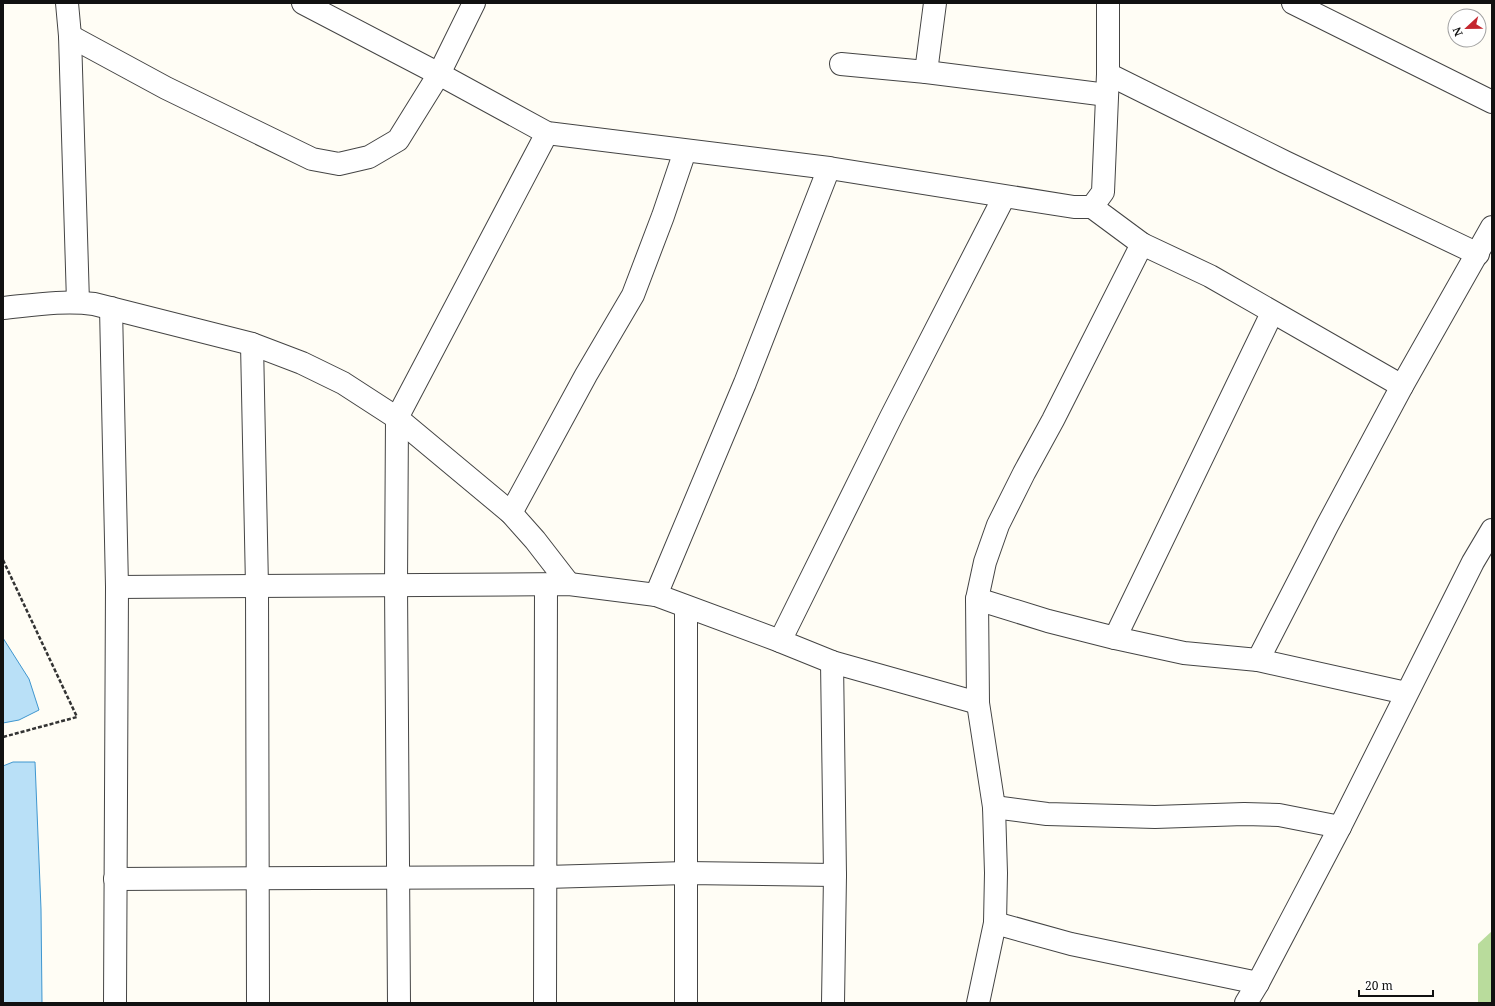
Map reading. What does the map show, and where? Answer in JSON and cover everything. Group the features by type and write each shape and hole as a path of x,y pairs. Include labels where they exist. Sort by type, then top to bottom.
{"street":[{"path":"67,3 70,36 78,302"},
{"path":"303,3 439,74 547,133 829,168 1004,198 1050,202 1074,207 1092,207 1142,244 1210,276 1272,313 1402,386"},
{"path":"70,36 166,88 312,159 339,164 369,156 398,140 439,74 474,3"},
{"path":"926,72 935,3"},
{"path":"1092,207 1103,192 1108,84 1108,3"},
{"path":"1293,3 1492,102"},
{"path":"841,64 926,72 1108,84 1285,162 1478,254"},
{"path":"399,1003 397,878 397,418 547,133"},
{"path":"511,514 586,375 633,296 663,216 685,151"},
{"path":"656,596 745,384 829,168"},
{"path":"780,641 1004,198"},
{"path":"1258,660 1327,526 1402,386 1492,227"},
{"path":"978,1003 995,923 996,873 994,807 978,703 978,599 985,562 998,525 1054,420 1142,244"},
{"path":"3,308 78,302 111,308 252,344 302,363 343,383 397,418 511,514 535,540 569,584"},
{"path":"111,308 117,587 115,1003"},
{"path":"1115,638 1272,313"},
{"path":"252,344 257,586 259,878 258,1003"},
{"path":"1246,1003 1340,827 1473,562 1492,530"},
{"path":"117,587 569,584 656,596 780,641 832,662 978,703"},
{"path":"545,1003 546,585"},
{"path":"978,599 1048,621 1115,638 1184,653 1258,660 1406,693"},
{"path":"686,607 686,1003"},
{"path":"832,662 835,875 833,1003"},
{"path":"994,807 1047,814 1154,817 1244,814 1279,815 1340,827"},
{"path":"115,879 546,877 686,873 835,875"},
{"path":"995,923 1071,944 1258,983"}],"path":[{"path":"3,560 77,717 3,737"}],"green space":[{"path":"1492,931 1492,1003 1478,1003 1478,944"}],"water":[{"path":"3,638 29,679 39,710 19,720 3,723"},
{"path":"13,762 35,762 41,909 42,1003 3,1003 3,766"}]}
